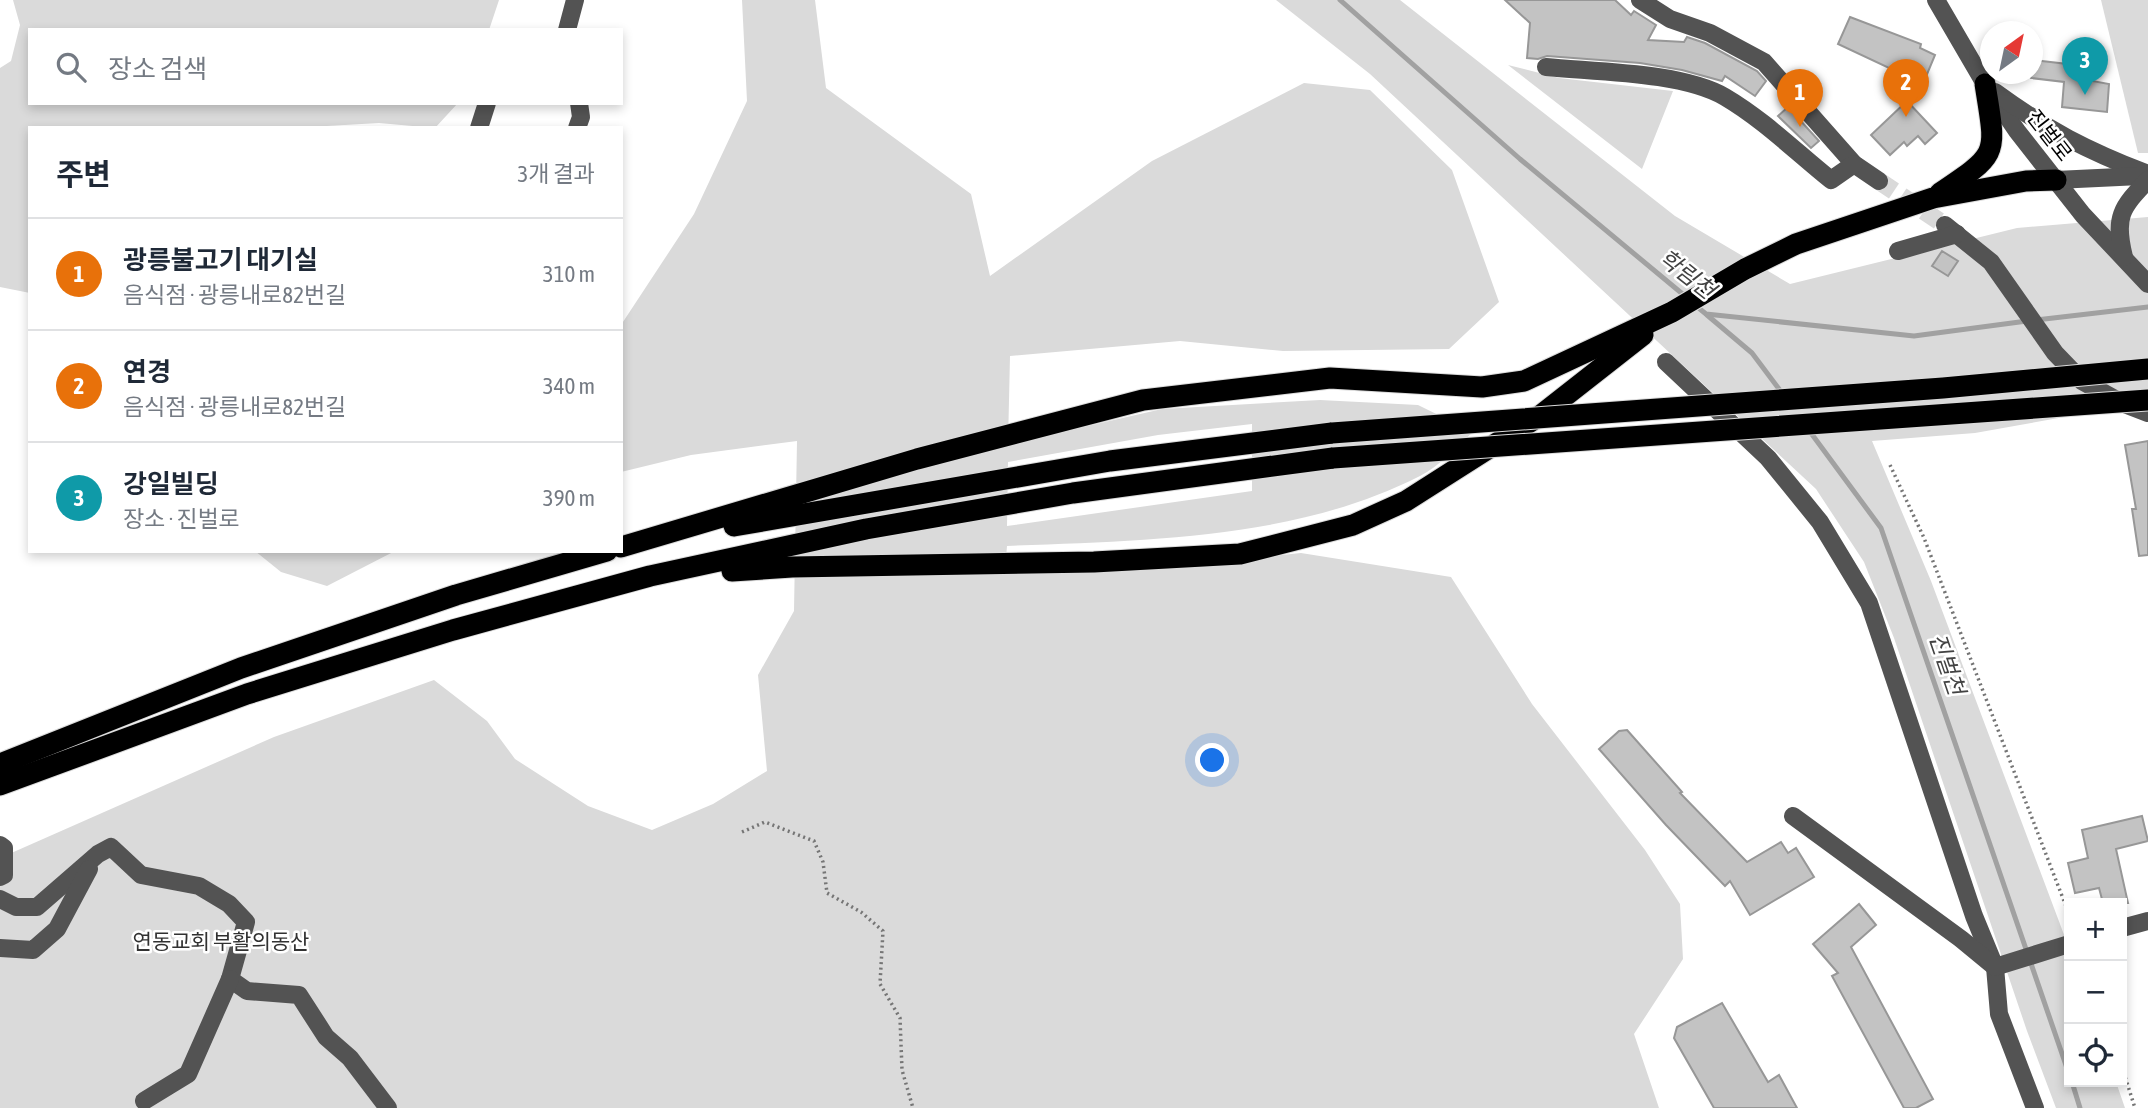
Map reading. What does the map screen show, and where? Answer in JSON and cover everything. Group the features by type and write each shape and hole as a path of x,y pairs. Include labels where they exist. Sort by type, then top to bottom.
{"highway":[{"path":"1933,198 1977,168 1988,155 1994,140 1984,84"},
{"path":"628,545 917,458 1143,400 1331,378 1482,387 1524,381 1672,312 1745,269 1796,244 1933,198 2026,181 2056,180"},
{"path":"650,576 792,567 1094,562 1240,554 1353,525 1406,501 1541,415 1672,312"},
{"path":"628,545 1015,476 1332,432 1943,388 2148,369"},
{"path":"0,785 247,694 453,630 650,576 866,529 1073,493 1333,458 2148,400"},
{"path":"0,764 242,668 456,596 600,553"}],"street":[{"path":"568,28 575,0"},
{"path":"1640,0 1670,19 1710,33 1764,62 1854,164 1879,181"},
{"name":"진벌로","path":"1939,1 1980,77"},
{"path":"1546,67 1686,82 1724,96 1778,134 1831,180 1854,164"},
{"path":"1984,84 2044,128 2148,176"},
{"name":"진벌로","path":"1984,84 2083,215 2148,284"},
{"path":"480,126 486,105"},
{"path":"578,126 581,117 579,105"},
{"path":"2056,180 2089,176 2148,176"},
{"path":"2124,257 2118,235 2121,208 2148,176"},
{"path":"1899,251 1951,229 1991,262 2055,353 2082,381 2122,403 2148,413"},
{"path":"1666,362 1768,458 1821,522 1869,603 1974,916 1995,967 1999,1014 2035,1108"},
{"path":"1793,816 1995,967"},
{"path":"0,845 4,848 4,874 0,877"},
{"path":"0,899 16,907 37,907 97,854 111,846 141,875 199,886 229,904 246,922 230,979 188,1074 144,1101"},
{"path":"0,948 33,950 57,929 97,854"},
{"path":"2127,927 2148,921"},
{"path":"1995,967 2064,946"},
{"path":"230,979 247,991 299,995 327,1037 350,1058 388,1108"}],"path":[{"path":"1890,465 1924,538 2064,901"},
{"path":"742,832 765,822 814,841 823,862 827,893 861,912 883,931 880,984 900,1018 902,1070 913,1108"},
{"path":"2127,1082 2136,1108"}],"green space":[{"path":"13,0 499,0 490,28 28,28 28,105 456,105 437,126 379,123 327,126 28,126 28,293 0,287 0,68 11,61 20,25"},
{"name":"연동교회 부활의동산","path":"742,0 815,0 826,88 971,194 990,276 1152,161 1304,83 1370,90 1452,170 1499,302 1449,349 1283,351 1180,341 1010,356 1008,444 1162,409 1320,400 1418,405 1473,432 1441,462 1420,476 1372,497 1322,513 1218,533 1112,542 1007,546 1006,558 1177,566 1301,553 1451,577 1532,704 1645,850 1680,904 1683,959 1634,1034 1659,1108 0,1108 0,858 274,737 434,680 487,721 515,759 588,806 652,830 713,804 767,771 758,675 794,611 797,441 691,455 623,472 623,322 694,214 747,101","holes":["1252,424 1252,491 1007,526 1008,462 1158,435"]},
{"path":"1276,0 1400,0 1675,216 1790,284 2017,228 2148,217 2148,402 1975,433 1872,441 1931,581 2064,935 2064,1087 2118,1087 2125,1108 2056,1108 2027,1031 1894,638 1864,562 1816,489 1370,74"},
{"path":"2101,0 2148,0 2148,153 2138,153"},
{"path":"1508,65 1559,78 1673,91 1642,169"},
{"path":"257,553 391,553 327,586 281,572"}],"building":[{"path":"1505,0 1615,0 1631,15 1634,11 1656,25 1648,40 1684,42 1687,37 1705,43 1757,71 1766,81 1755,96 1725,76 1722,81 1682,70 1640,63 1547,56 1527,58 1530,23"},
{"path":"1850,17 1921,44 1920,48 1935,55 1923,84 1838,44"},
{"path":"2043,61 2076,65 2076,78 2109,84 2107,112 2062,107 2064,82 2043,79"},
{"path":"1907,101 1937,133 1925,144 1918,136 1907,146 1904,142 1890,155 1871,135"},
{"path":"1788,107 1819,141 1811,148 1778,116"},
{"path":"1942,251 1958,261 1948,276 1932,266"},
{"path":"2148,441 2148,555 2139,556 2132,509 2136,509 2125,445"},
{"path":"1627,730 1682,792 1680,793 1747,862 1781,842 1788,853 1796,848 1814,877 1750,915 1730,881 1725,886 1666,825 1599,749 1619,731"},
{"path":"2142,816 2148,841 2116,849 2127,898 2102,898 2099,888 2075,893 2068,863 2088,858 2082,830"},
{"path":"1859,904 1876,925 1851,947 1933,1099 1916,1108 1904,1108 1832,976 1838,973 1813,944"},
{"path":"1722,1003 1768,1082 1779,1075 1797,1108 1714,1108 1674,1038 1677,1027"}],"waterway":[{"name":"학림천","path":"1340,0 1520,159 1685,296"},
{"name":"학림천","path":"1695,305 1706,314 1914,336 2027,321"},
{"name":"학림천","path":"2036,320 2148,307"},
{"name":"진벌천","path":"1707,315 1752,353 1782,393"},
{"name":"진벌천","path":"1808,429 1881,528 2064,1059"},
{"name":"진벌천","path":"2074,1087 2080,1108"}],"tunnel":[{"path":"1879,181 1945,225"}],"place":[{"name":"강일빌딩","path":"2085,95"},
{"name":"연경","path":"1906,117"},
{"name":"광릉불고기 대기실","path":"1800,127"}]}
